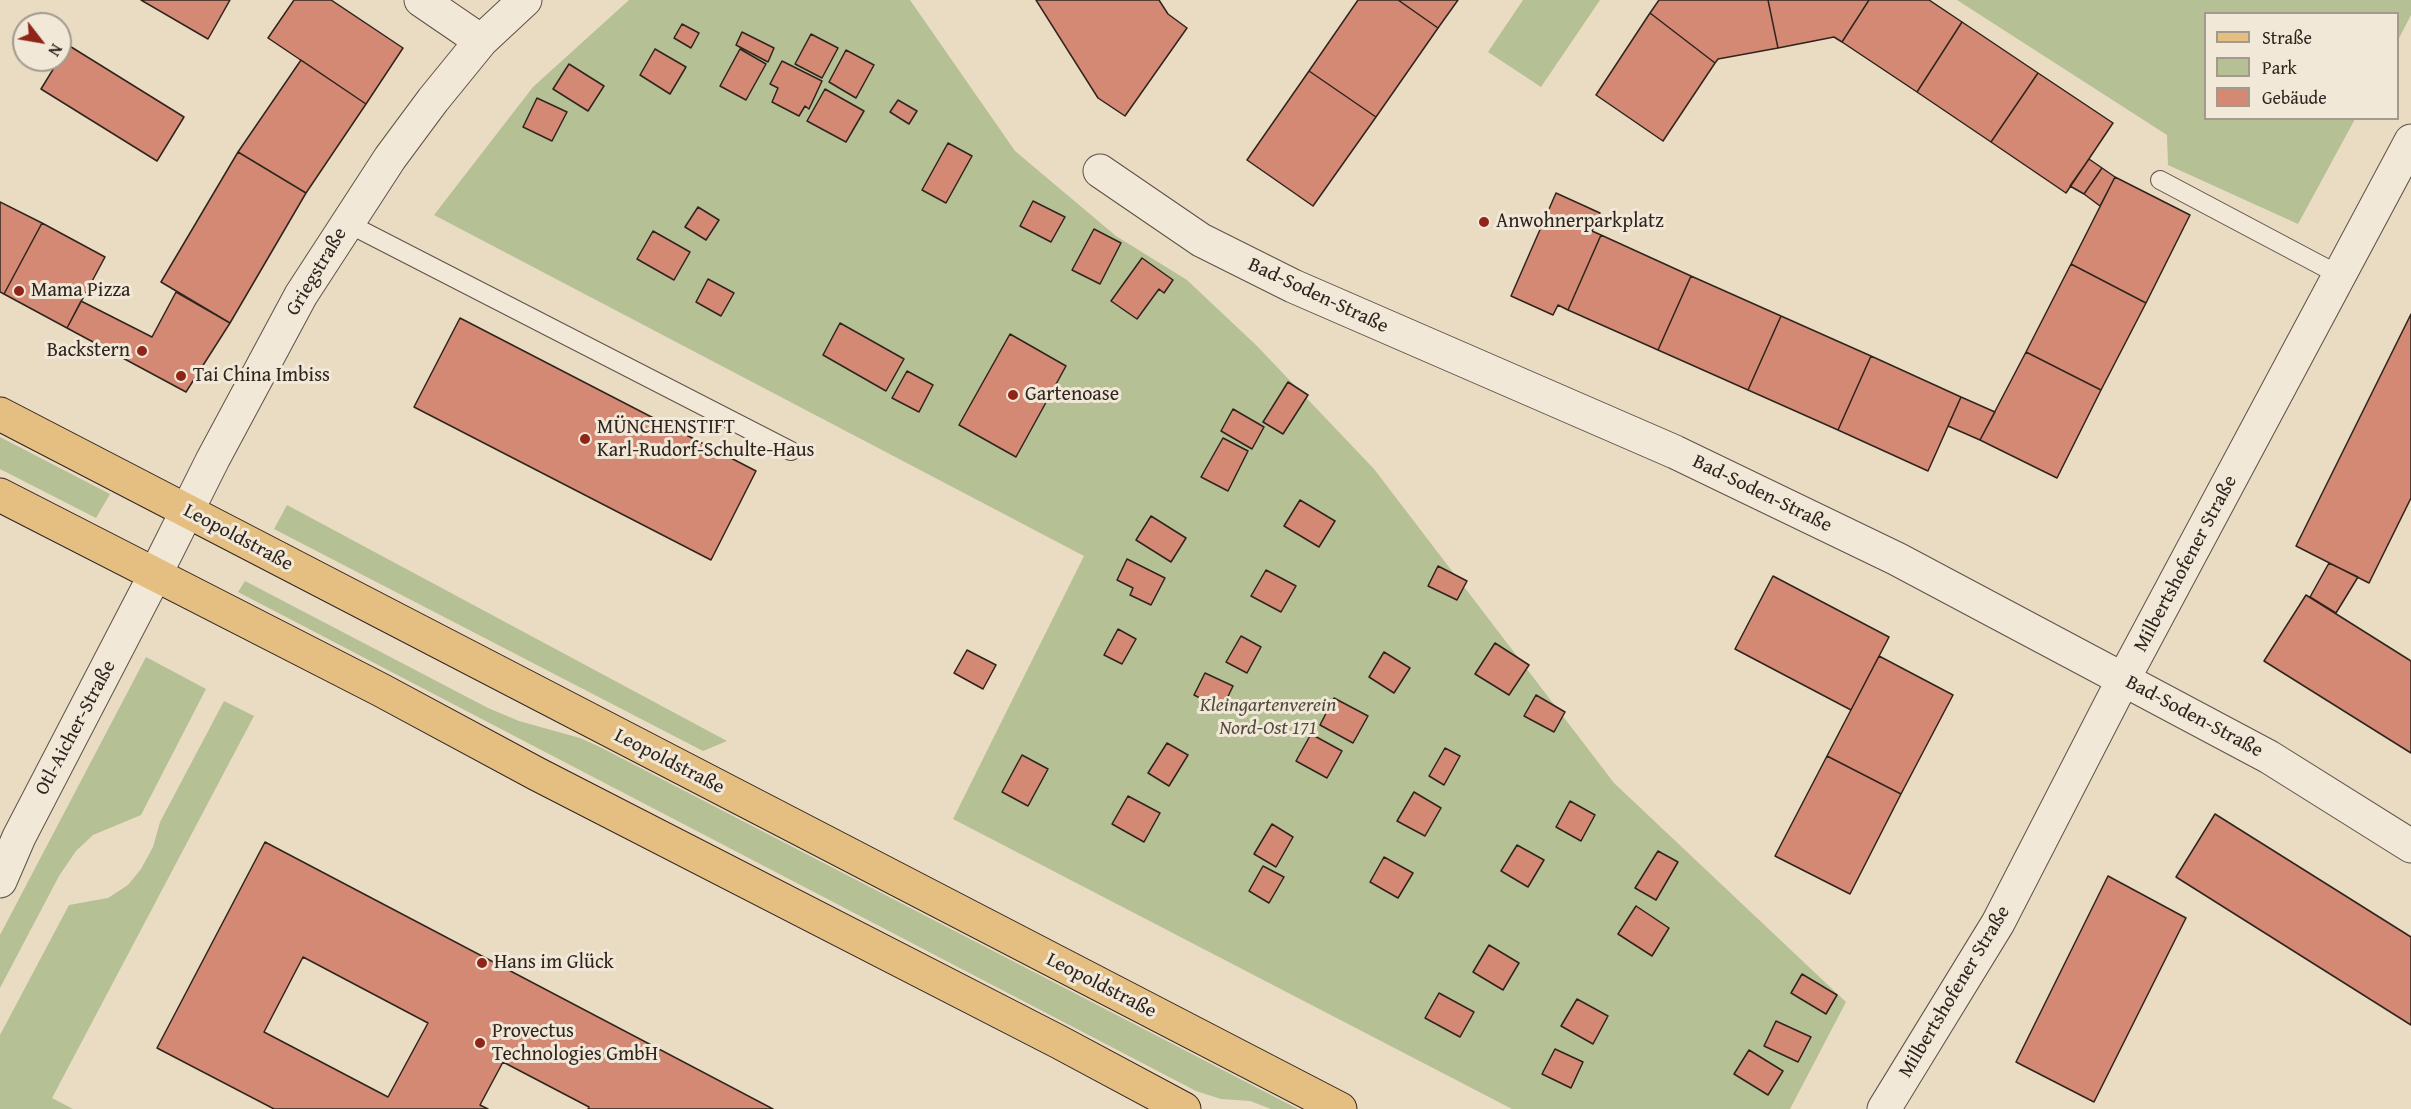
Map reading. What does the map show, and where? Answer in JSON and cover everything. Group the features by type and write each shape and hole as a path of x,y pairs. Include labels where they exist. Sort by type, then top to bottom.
{"main road":[{"name":"Leopoldstraße","path":"0,414 1340,1109"},
{"path":"0,495 381,690 546,779 1184,1109"}],"street":[{"path":"421,0 481,41"},
{"name":"Griegstraße","path":"155,575 237,413 301,295 347,223 397,149 481,41 525,0"},
{"name":"Milbertshofener Straße","path":"1884,1109 1998,923 2123,680 2341,276 2411,141"},
{"name":"Bad-Soden-Straße","path":"1100,171 1200,240 1317,297 1675,452 1897,559 2270,757 2411,846"},
{"name":"Otl-Aicher-Straße","path":"0,881 19,837 155,575"}],"lane":[{"path":"2160,180 2341,276"},
{"path":"347,223 791,451"}],"green space":[{"name":"Kleingartenverein Nord-Ost 171","path":"629,0 910,0 1015,151 1116,236 1187,280 1257,346 1374,469 1614,783 1846,1002 1790,1109 1512,1109 953,819 1084,556 434,215 533,87"},
{"path":"1523,0 1600,0 1541,87 1488,52"},
{"path":"1957,0 2411,0 2411,15 2399,38 2399,12 2204,12 2204,120 2354,120 2298,224 2168,165 2167,135"},
{"path":"0,437 110,494 96,518 0,469"},
{"path":"287,505 727,741 703,751 274,529"},
{"path":"245,581 488,708 519,721 580,738 600,747 1298,1109 1271,1109 1250,1101 1221,1099 1196,1091 238,592"},
{"path":"146,657 206,689 141,815 93,835 76,851 59,876 0,988 0,935"},
{"path":"224,701 254,716 52,1098 73,1109 0,1109 0,1035 69,905 108,898 128,885 141,869 153,847 160,822"}],"building":[{"path":"141,0 230,0 208,39"},
{"path":"294,0 331,0 403,48 366,104 268,38"},
{"path":"1036,0 1159,0 1168,14 1187,28 1125,116 1098,98"},
{"path":"1358,0 1398,0 1438,28 1376,117 1309,71"},
{"path":"1398,0 1458,0 1438,28"},
{"path":"1659,0 1768,0 1778,48 1718,59 1715,63 1650,13"},
{"path":"1768,0 1869,0 1842,42 1834,37 1778,48"},
{"path":"1869,0 1929,0 1962,22 1917,92 1842,42"},
{"path":"1650,13 1715,63 1663,141 1596,95"},
{"path":"1962,22 2038,73 1991,142 1917,92"},
{"path":"682,24 699,33 691,48 674,38"},
{"path":"742,32 774,48 768,62 736,45"},
{"path":"811,34 838,48 822,78 795,64"},
{"path":"72,47 184,117 157,161 41,89 51,72 72,72"},
{"path":"655,49 686,67 670,94 640,75"},
{"path":"740,49 766,64 746,100 720,86"},
{"path":"846,50 874,65 856,98 829,82"},
{"path":"301,60 366,104 306,193 238,152"},
{"path":"782,61 822,81 809,109 805,106 799,116 772,102 778,88 770,84"},
{"path":"569,64 604,86 588,111 553,89"},
{"path":"1309,71 1376,117 1313,206 1247,160"},
{"path":"2038,73 2113,123 2066,193 1991,142"},
{"path":"825,89 864,111 846,142 807,121"},
{"path":"537,98 567,112 552,141 523,127"},
{"path":"898,100 917,111 909,124 890,112"},
{"path":"948,143 972,156 946,203 922,190"},
{"path":"238,152 306,193 230,323 161,282"},
{"path":"2089,159 2102,168 2084,194 2070,186"},
{"path":"2102,168 2115,177 2100,206 2084,194"},
{"path":"2115,177 2190,215 2146,303 2071,264"},
{"path":"1556,193 1600,213 1592,231 1601,235 1568,310 1558,305 1553,315 1511,296"},
{"path":"1033,201 1065,217 1051,242 1020,226"},
{"path":"0,202 42,223 4,294 0,292"},
{"path":"698,207 719,220 706,240 685,227"},
{"path":"42,223 105,257 67,328 4,294"},
{"path":"1094,229 1121,243 1100,284 1072,270"},
{"path":"653,231 690,252 674,280 637,259"},
{"path":"1601,235 1691,276 1658,350 1568,310"},
{"path":"1142,258 1173,280 1164,293 1159,289 1137,319 1111,301"},
{"path":"2071,264 2146,303 2101,390 2026,352"},
{"path":"1691,276 1781,316 1748,390 1658,350"},
{"path":"708,279 734,293 721,316 696,302"},
{"path":"176,292 230,323 186,392 67,328 81,301 152,337"},
{"path":"2411,314 2411,498 2369,583 2296,546"},
{"path":"1781,316 1871,356 1838,430 1748,390"},
{"name":"MÜNCHENSTIFT Karl-Rudorf-Schulte-Haus","path":"460,318 756,471 711,560 414,407"},
{"path":"840,323 904,359 886,391 823,355"},
{"name":"Gartenoase","path":"1010,334 1066,366 1016,457 959,425"},
{"path":"2026,352 2101,390 2057,478 1980,440"},
{"path":"1871,356 1961,397 1928,471 1838,430"},
{"path":"907,371 933,385 919,412 892,398"},
{"path":"1288,382 1308,395 1283,434 1263,422"},
{"path":"1961,397 1995,412 1980,440 1948,426"},
{"path":"1233,409 1264,427 1252,449 1221,431"},
{"path":"1223,438 1248,451 1228,491 1201,477"},
{"path":"1300,500 1335,521 1319,547 1284,526"},
{"path":"1151,516 1186,538 1171,562 1136,540"},
{"path":"1127,559 1165,578 1151,605 1130,595 1133,588 1117,580"},
{"path":"2329,563 2358,577 2336,613 2310,597"},
{"path":"1438,566 1467,581 1457,600 1428,586"},
{"path":"1266,570 1296,586 1281,612 1251,596"},
{"path":"1773,576 1889,637 1851,710 1735,649"},
{"path":"2306,595 2411,661 2411,753 2264,661"},
{"path":"1118,629 1136,639 1122,664 1104,655"},
{"path":"1241,636 1261,647 1247,673 1226,662"},
{"path":"1495,643 1529,665 1509,695 1475,674"},
{"path":"967,650 996,665 983,689 954,673"},
{"path":"1384,652 1410,668 1394,693 1369,677"},
{"path":"1879,656 1953,695 1901,794 1827,756"},
{"path":"1205,673 1233,686 1222,709 1194,695"},
{"path":"1536,695 1565,712 1554,732 1524,716"},
{"path":"1334,698 1368,716 1353,743 1320,725"},
{"path":"1311,734 1342,751 1327,778 1296,761"},
{"path":"1167,743 1188,755 1169,786 1148,773"},
{"path":"1445,748 1460,756 1444,785 1429,776"},
{"path":"1022,755 1048,769 1028,806 1002,792"},
{"path":"1827,756 1901,794 1850,894 1775,856"},
{"path":"1414,792 1441,808 1425,836 1397,821"},
{"path":"1128,796 1160,813 1144,842 1112,824"},
{"path":"1570,801 1595,815 1581,841 1556,827"},
{"path":"2215,814 2411,937 2411,1025 2176,877"},
{"path":"1272,824 1293,837 1276,867 1254,854"},
{"path":"265,842 773,1109 588,1109 589,1107 503,1062 480,1105 488,1109 274,1109 157,1048","holes":["303,957 428,1023 388,1097 264,1032"]},
{"path":"1517,845 1544,860 1528,887 1501,871"},
{"path":"1658,851 1678,862 1656,900 1635,888"},
{"path":"1384,857 1413,873 1398,898 1370,882"},
{"path":"1263,866 1284,877 1269,903 1249,891"},
{"path":"2108,876 2186,918 2094,1102 2016,1062"},
{"path":"1636,906 1669,928 1652,956 1618,934"},
{"path":"1489,945 1519,963 1503,990 1473,972"},
{"path":"1802,974 1837,995 1826,1014 1791,993"},
{"path":"1439,993 1474,1012 1460,1037 1425,1018"},
{"path":"1577,999 1608,1016 1593,1044 1561,1026"},
{"path":"1776,1021 1811,1037 1798,1062 1764,1046"},
{"path":"1555,1049 1583,1062 1571,1088 1542,1074"},
{"path":"1749,1050 1783,1071 1768,1095 1734,1074"}],"place":[{"name":"Anwohnerparkplatz","path":"1484,222"},
{"name":"Mama Pizza","path":"19,291"},
{"name":"Backstern","path":"142,351"},
{"name":"Tai China Imbiss","path":"181,376"},
{"name":"Gartenoase","path":"1013,395"},
{"name":"MÜNCHENSTIFT Karl-Rudorf-Schulte-Haus","path":"585,439"},
{"name":"Hans im Glück","path":"482,963"},
{"name":"Provectus Technologies GmbH","path":"480,1043"}]}
